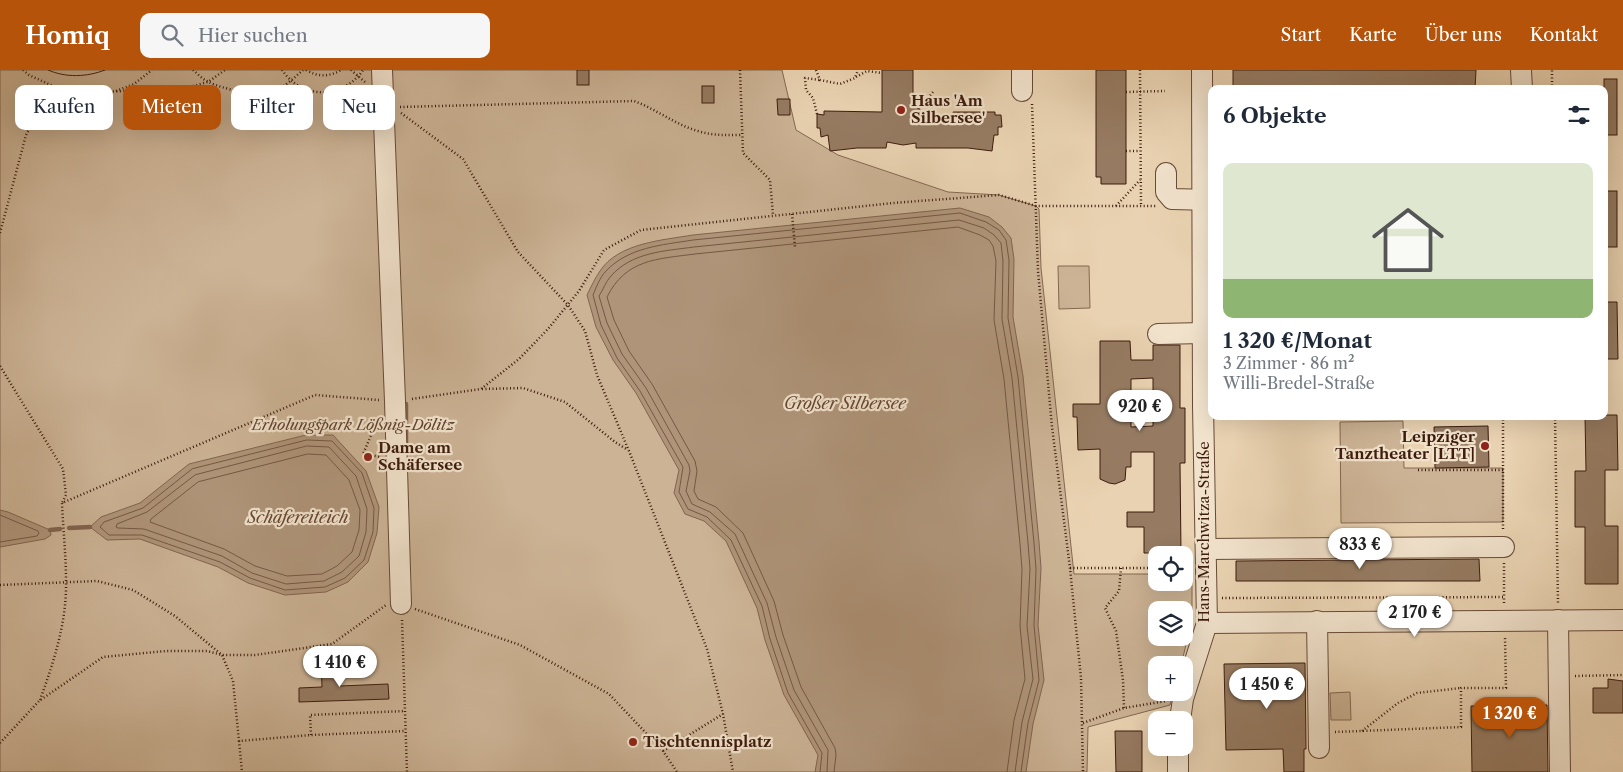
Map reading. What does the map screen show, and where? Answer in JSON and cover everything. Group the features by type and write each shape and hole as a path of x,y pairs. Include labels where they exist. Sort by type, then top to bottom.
{"street":[{"path":"382,70 401,604"},
{"path":"1022,70 1022,91"},
{"name":"Hans-Marchwitza-Straße","path":"1193,667 1207,623 1207,200 1202,70"},
{"path":"1522,70 1522,85"},
{"path":"1166,173 1166,192 1172,199 1207,200"},
{"path":"1158,334 1206,338"},
{"path":"1206,549 1504,547"},
{"path":"1558,620 1560,772"},
{"path":"1207,623 1623,620"},
{"path":"1317,621 1319,741"},
{"path":"1178,756 1178,772"}],"path":[{"path":"23,70 29,75 51,85"},
{"path":"113,92 134,84 152,70"},
{"path":"193,70 208,82 227,89 270,93 291,81 304,70 321,76 330,75 341,70"},
{"path":"113,92 182,88 208,82 225,70"},
{"path":"282,70 291,81 306,89 323,92 342,88 363,70"},
{"path":"351,70 358,76"},
{"path":"740,70 743,153 770,180 773,215"},
{"path":"816,70 820,80"},
{"path":"855,78 858,70"},
{"path":"1140,70 1141,206"},
{"path":"1552,70 1552,85"},
{"path":"817,114 813,98 806,90 805,78 840,84 866,71 882,73"},
{"path":"1022,91 1032,104 1032,156 1038,271 1052,427 1070,568 1081,678 1083,772"},
{"path":"1126,92 1165,91"},
{"path":"919,109 934,92"},
{"path":"733,772 723,714 707,649 597,374 585,331 568,305 518,252 463,159 394,107 634,101 653,108 697,131 716,135 741,135"},
{"path":"0,233 29,130"},
{"path":"1126,151 1140,151"},
{"path":"1116,206 1140,180"},
{"path":"481,389 519,359 548,329 579,291 604,250 642,230 894,203 999,195 1036,206 1158,206"},
{"path":"792,214 795,247"},
{"path":"0,366 63,469 66,495 62,503 66,581 63,620 56,655 39,701"},
{"path":"62,503 314,396 395,401 481,389 523,388 564,402 629,451"},
{"path":"1362,731 1398,703 1417,693 1461,688 1506,688 1503,420"},
{"path":"1555,420 1558,620"},
{"path":"378,424 363,454 397,459"},
{"path":"1418,470 1503,470"},
{"path":"1070,568 1148,568"},
{"path":"1121,568 1119,591 1106,608 1116,631 1124,680 1124,708"},
{"path":"0,585 97,581 133,590 174,616 222,655 233,681 242,772"},
{"path":"1207,598 1504,597"},
{"path":"401,604 407,772"},
{"path":"0,743 39,701 103,657 166,651 207,651 222,655 255,655 332,644 384,606 401,604 520,645 609,694 663,752 677,772"},
{"path":"1558,676 1623,675"},
{"path":"1319,741 1362,731 1460,727 1461,688"},
{"path":"1083,722 1124,708 1162,701"},
{"path":"311,735 310,715 405,710"},
{"path":"663,752 723,714"},
{"path":"239,741 311,735 405,731"}],"green space":[{"name":"Erholungspark Lößnig-Dölitz","path":"0,70 782,70 796,130 838,155 948,192 999,195 1036,206 1039,209 1041,268 1074,574 1148,574 1148,591 1192,591 1192,601 1148,601 1148,646 1186,646 1183,656 1148,656 1148,701 1171,701 1170,705 1088,727 1087,772 0,772"},
{"path":"1058,266 1089,266 1090,308 1059,309"},
{"path":"1403,421 1404,468 1503,468 1503,522 1341,523 1340,422"},
{"path":"1350,692 1351,720 1331,720 1330,693"}],"water":[{"name":"Großer Silbersee","path":"960,208 989,217 1002,227 1011,238 1014,259 1013,317 1023,376 1039,542 1041,568 1038,625 1044,680 1033,724 1026,772 815,772 818,755 784,695 765,640 757,608 726,541 704,521 685,514 674,493 679,470 636,393 613,360 596,327 587,295 598,274 608,262 618,254 642,244 693,235"},
{"name":"Schäfereiteich","path":"306,435 333,435 366,471 379,507 377,533 368,562 348,582 326,592 285,595 248,583 218,567 140,539 107,540 90,527 101,517 140,503 189,464"},
{"path":"0,510 50,530 51,535 45,539 0,547"}],"building":[{"path":"577,70 589,70 589,85 577,85"},
{"name":"Haus 'Am Silbersee'","path":"882,70 913,70 913,105 926,118 954,118 953,112 995,112 995,115 1001,115 1002,127 998,127 998,135 994,135 992,151 968,148 916,148 916,143 903,145 887,142 886,148 857,148 830,151 828,135 821,137 820,128 817,128 817,114 824,115 824,111 882,112"},
{"path":"1096,70 1126,70 1126,184 1101,184 1101,177 1096,177"},
{"path":"1233,70 1476,70 1475,85 1233,85"},
{"path":"1604,79 1617,79 1617,135 1608,135 1608,85 1604,85"},
{"path":"702,86 714,86 714,103 702,103"},
{"path":"777,99 790,99 790,115 778,115"},
{"path":"1608,191 1617,191 1617,247 1608,247"},
{"path":"1608,302 1617,302 1618,359 1608,359"},
{"path":"1100,341 1130,341 1131,360 1153,360 1153,345 1180,345 1180,408 1185,408 1185,463 1180,463 1181,546 1148,546 1148,553 1144,553 1144,527 1127,527 1127,512 1154,512 1154,452 1131,452 1131,467 1126,467 1125,480 1115,484 1100,479 1100,449 1078,450 1077,417 1073,417 1073,404 1100,404","holes":["1153,378 1153,426 1131,427 1131,379"]},
{"path":"1608,415 1617,415 1618,470 1605,470 1605,526 1618,526 1618,584 1585,584 1585,527 1575,527 1575,471 1586,471 1585,420 1608,420"},
{"path":"1488,426 1489,467 1435,468 1434,427"},
{"path":"1479,559 1480,581 1236,581 1236,561"},
{"path":"321,659 339,659 340,686 388,684 389,699 299,702 299,688 322,687"},
{"path":"1305,663 1306,749 1304,749 1304,772 1284,772 1283,749 1226,750 1224,664"},
{"path":"1608,679 1623,681 1623,713 1593,713 1593,688 1608,688"},
{"path":"1547,705 1548,772 1472,772 1471,706"},
{"path":"1115,731 1142,731 1142,772 1116,772"}],"waterway":[{"path":"406,404 406,453"},
{"path":"69,528 90,527"},
{"path":"50,530 60,529"}],"tram line":[{"path":"48,70 76,76 105,70"}],"place":[{"name":"Haus 'Am Silbersee'","path":"901,110"},
{"name":"Leipziger Tanztheater [LTT]","path":"1485,446"},
{"name":"Dame am Schäfersee","path":"368,457"},
{"name":"Tischtennisplatz","path":"633,742"}]}
